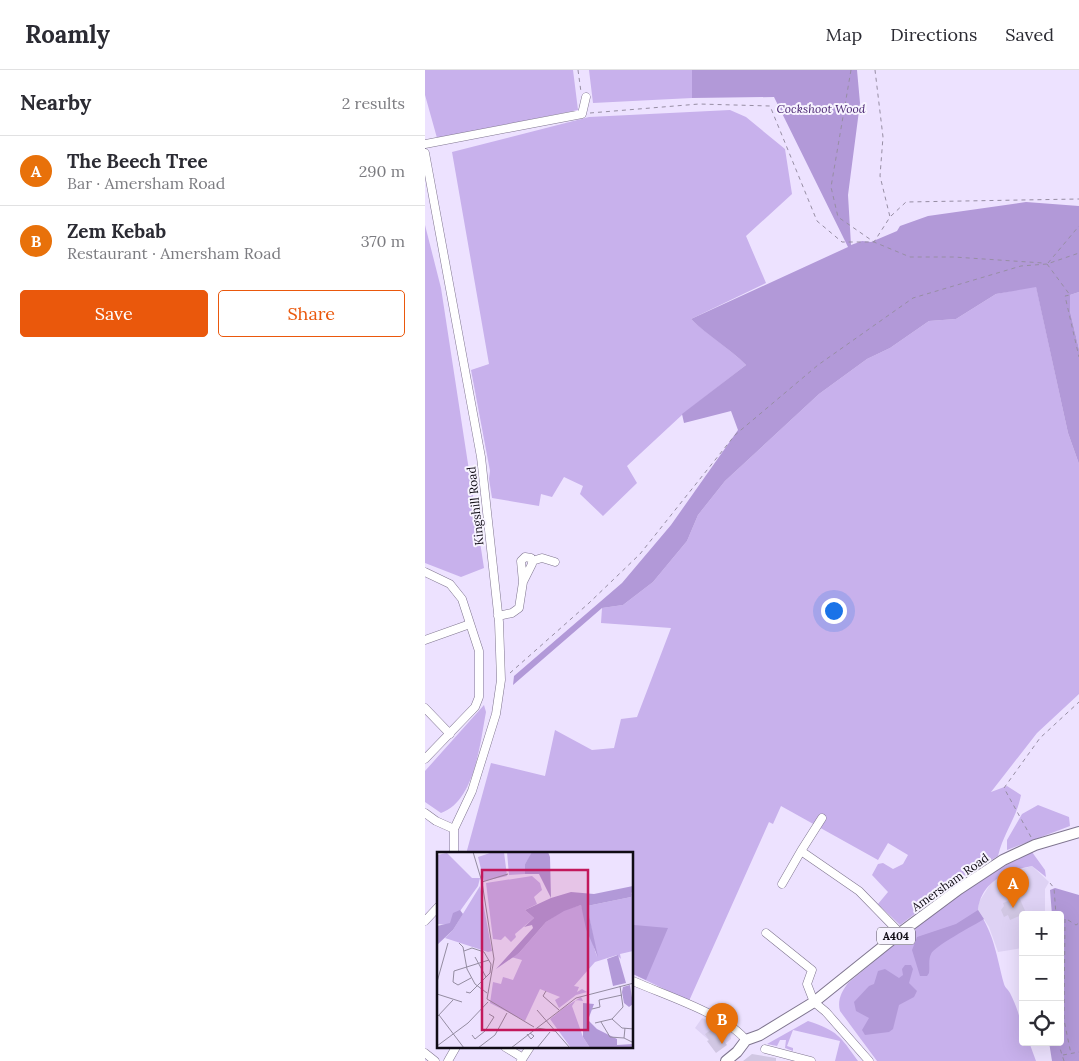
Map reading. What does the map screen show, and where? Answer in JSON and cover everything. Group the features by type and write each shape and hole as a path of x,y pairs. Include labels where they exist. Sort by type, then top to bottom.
{"main road":[{"name":"Amersham Road","path":"726,1061 737,1052 746,1040 760,1035 814,1002 899,933 973,879 1003,860 1035,844 1079,832"}],"street":[{"path":"425,144 582,114 585,98"},
{"name":"Kingshill Road","path":"425,152 481,457 498,616 501,680 496,714 472,791 454,829 454,852"},
{"path":"498,616 512,613 519,608 523,582 521,561 525,557 532,560 542,558 555,562"},
{"path":"425,572 451,584 461,599 479,651 479,697 475,707 425,759"},
{"path":"425,640 470,624"},
{"path":"425,708 450,734"},
{"path":"425,813 436,821 454,829"},
{"path":"782,884 822,818"},
{"path":"801,851 859,891 899,933"},
{"path":"425,920 437,908"},
{"path":"766,933 812,970 807,984 814,1002 826,1012 869,1061"},
{"path":"634,981 716,1018 737,1029 746,1040"},
{"path":"447,1061 455,1048"},
{"path":"506,1048 522,1060 529,1048"},
{"path":"765,1049 811,1061"},
{"path":"425,1053 435,1061"}],"path":[{"path":"578,70 582,94 585,98"},
{"path":"851,70 831,187 838,216 875,242 910,257 954,257 1047,264 1070,294 1065,296 1079,357"},
{"path":"875,70 883,137 880,176 890,216"},
{"path":"582,114 639,107 699,104 770,106 817,221 842,242 875,242"},
{"path":"875,242 890,216 906,202 1079,199"},
{"path":"1047,264 1079,226"},
{"path":"501,680 562,628 640,554 735,435 818,365 913,298 1021,266 1047,264 1079,253"},
{"path":"1035,844 1004,788 1040,738 1079,702"},
{"path":"1050,882 1054,888 1057,911"},
{"path":"1071,1054 1064,1020 1065,919 1077,925 1079,923"},
{"path":"1059,1046 1064,1061"},
{"path":"1061,1055 1079,1052"}],"shaded area":[{"path":"425,70 573,70 578,110 437,138 425,95"},
{"path":"589,70 692,70 692,98 593,103"},
{"path":"730,110 746,117 785,149 792,194 746,236 766,283 691,319 746,365 683,414 627,466 637,483 603,516 580,494 583,486 564,477 552,497 541,494 539,506 492,498 489,479 490,471 471,370 489,364 452,152 589,117"},
{"path":"425,225 441,288 484,568 461,577 425,563"},
{"path":"1036,286 1068,433 1079,464 1079,694 1037,733 991,792 1007,786 1021,795 998,856 968,874 900,925 878,904 888,892 872,875 878,864 883,863 893,869 903,864 908,855 888,843 878,860 781,806 773,824 769,822 689,1001 634,974 634,852 467,852 491,763 545,776 555,730 592,750 614,748 621,719 637,717 671,628 601,623 602,608 623,605 653,582 687,541 698,515 725,481 819,394 867,359 890,348 929,321 956,319 996,294"},
{"path":"1079,292 1079,349 1070,311 1070,295"},
{"path":"484,705 486,712 481,739 469,784 462,797 441,813 425,802 425,771"},
{"path":"1038,805 1069,817 1070,826 1007,850 1007,840 1022,814"},
{"path":"1032,852 1045,870 1046,877 1032,866 1005,874 984,892 978,910 992,937 1004,985 1018,1011 1019,1046 1030,1046 1036,1061 877,1061 840,1011 839,1003 844,989 848,983 913,929 959,895"},
{"path":"1032,866 1049,882 1045,889 1045,911 1019,911 1019,949 998,952 989,927 978,910 979,902 991,883 1002,875"},
{"path":"702,1018 724,1027 730,1033 731,1039 719,1049 695,1028"},
{"path":"808,1021 826,1028 837,1035 858,1061 835,1061 840,1041 793,1030 787,1046 793,1048 793,1051 785,1048 786,1040 780,1040 777,1046 767,1044"}],"green space":[{"name":"Cockshoot Wood","path":"692,70 857,70 860,103 848,195 851,245 862,241 871,242 897,231 900,226 928,216 1026,202 1079,206 1079,292 1070,295 1070,311 1079,349 1079,464 1068,433 1036,287 996,294 956,319 929,321 890,348 867,359 819,394 725,481 698,515 687,541 653,582 623,605 602,608 513,685 514,676 622,583 671,525 738,430 731,411 684,423 682,414 746,365 691,319 848,247 774,97 692,98"},
{"path":"1055,888 1079,895 1079,1061 1052,1061 1050,1046 1064,1046 1064,911 1052,911 1050,890"},
{"path":"978,910 984,919 934,950 931,954 929,973 927,976 920,976 912,950 917,937 956,924"},
{"path":"634,925 668,928 646,980 634,974"},
{"path":"905,965 911,965 913,969 909,983 917,991 914,997 899,1005 893,1029 889,1032 865,1035 862,1030 869,1018 856,1011 854,1002 869,986 874,984 878,971 885,969 899,978 903,975 902,969"}],"building":[{"path":"1019,897 1025,911 1019,911 1019,916 1010,920 1008,915 1004,917 1001,910 1004,906 1003,903"},
{"path":"714,1028 727,1045 716,1053 707,1041 709,1040 705,1034"},
{"path":"752,1054 776,1058 776,1061 743,1061"}],"place":[{"name":"The Beech Tree","path":"1013,908"},
{"name":"Zem Kebab","path":"722,1044"}]}
